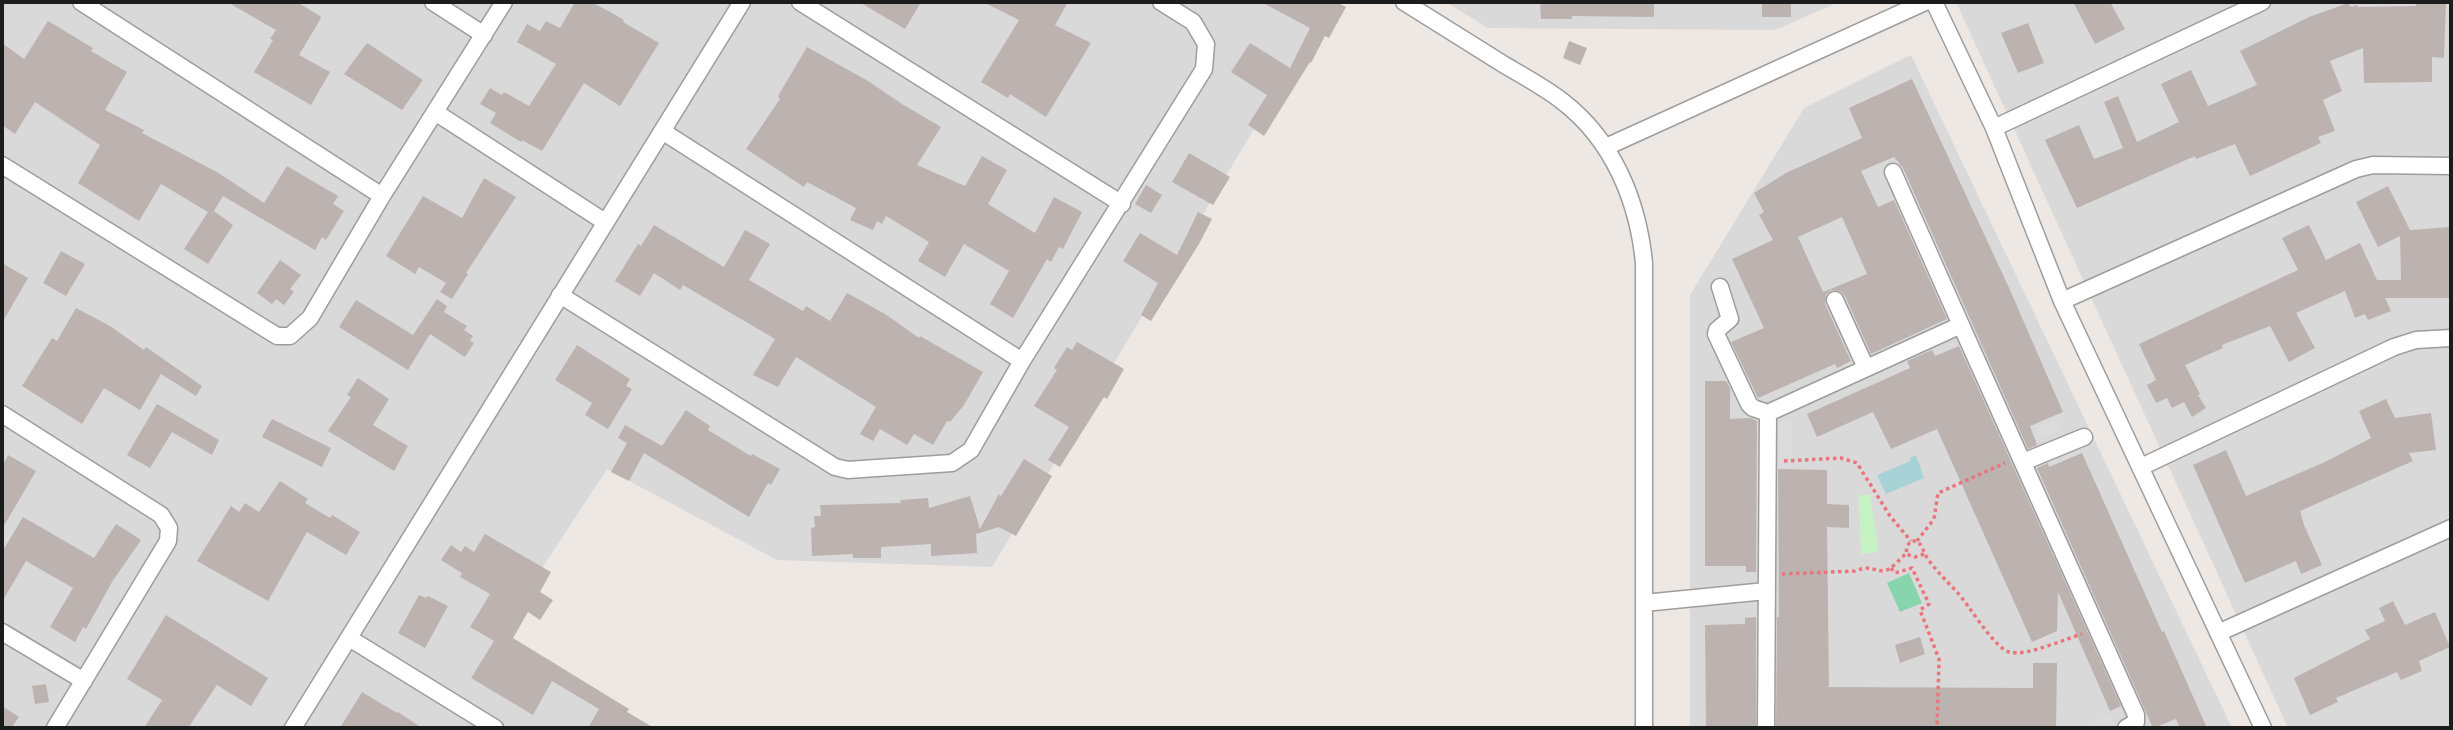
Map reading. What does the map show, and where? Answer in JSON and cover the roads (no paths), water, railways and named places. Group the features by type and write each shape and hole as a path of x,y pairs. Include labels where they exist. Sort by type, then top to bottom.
{"street":[{"path":"81,2 382,196"},
{"path":"433,2 484,35"},
{"path":"2,165 276,336 290,336 310,318 382,196 504,2"},
{"path":"293,728 742,2"},
{"path":"800,2 1122,204"},
{"path":"560,295 835,467 848,470 952,463 971,450 1022,361 1204,69 1206,44 1194,22 1161,2"},
{"path":"1404,2 1562,101 1589,126 1606,147 1626,185 1642,236 1644,263 1644,728"},
{"path":"1606,147 1925,2"},
{"path":"1934,2 1994,128 2062,301 2263,728"},
{"path":"1994,128 2262,2"},
{"path":"435,112 605,222"},
{"path":"662,131 1022,361"},
{"path":"2062,301 2356,169 2373,165 2451,166"},
{"path":"1893,172 2136,715 2136,722 2126,728"},
{"path":"1720,287 1730,319 1716,334 1749,404 1768,413 1961,325"},
{"path":"1835,300 1866,368"},
{"path":"2141,467 2394,348 2416,340 2451,338"},
{"path":"1766,728 1768,413"},
{"path":"2,414 161,515 169,528 168,541 55,728"},
{"path":"2021,459 2084,437"},
{"path":"2218,633 2451,528"},
{"path":"1644,603 1766,583"},
{"path":"2,632 84,681"},
{"path":"349,638 495,728"}],"water":[{"path":"1916,455 1924,478 1886,494 1877,475 1911,461 1910,458"}]}
